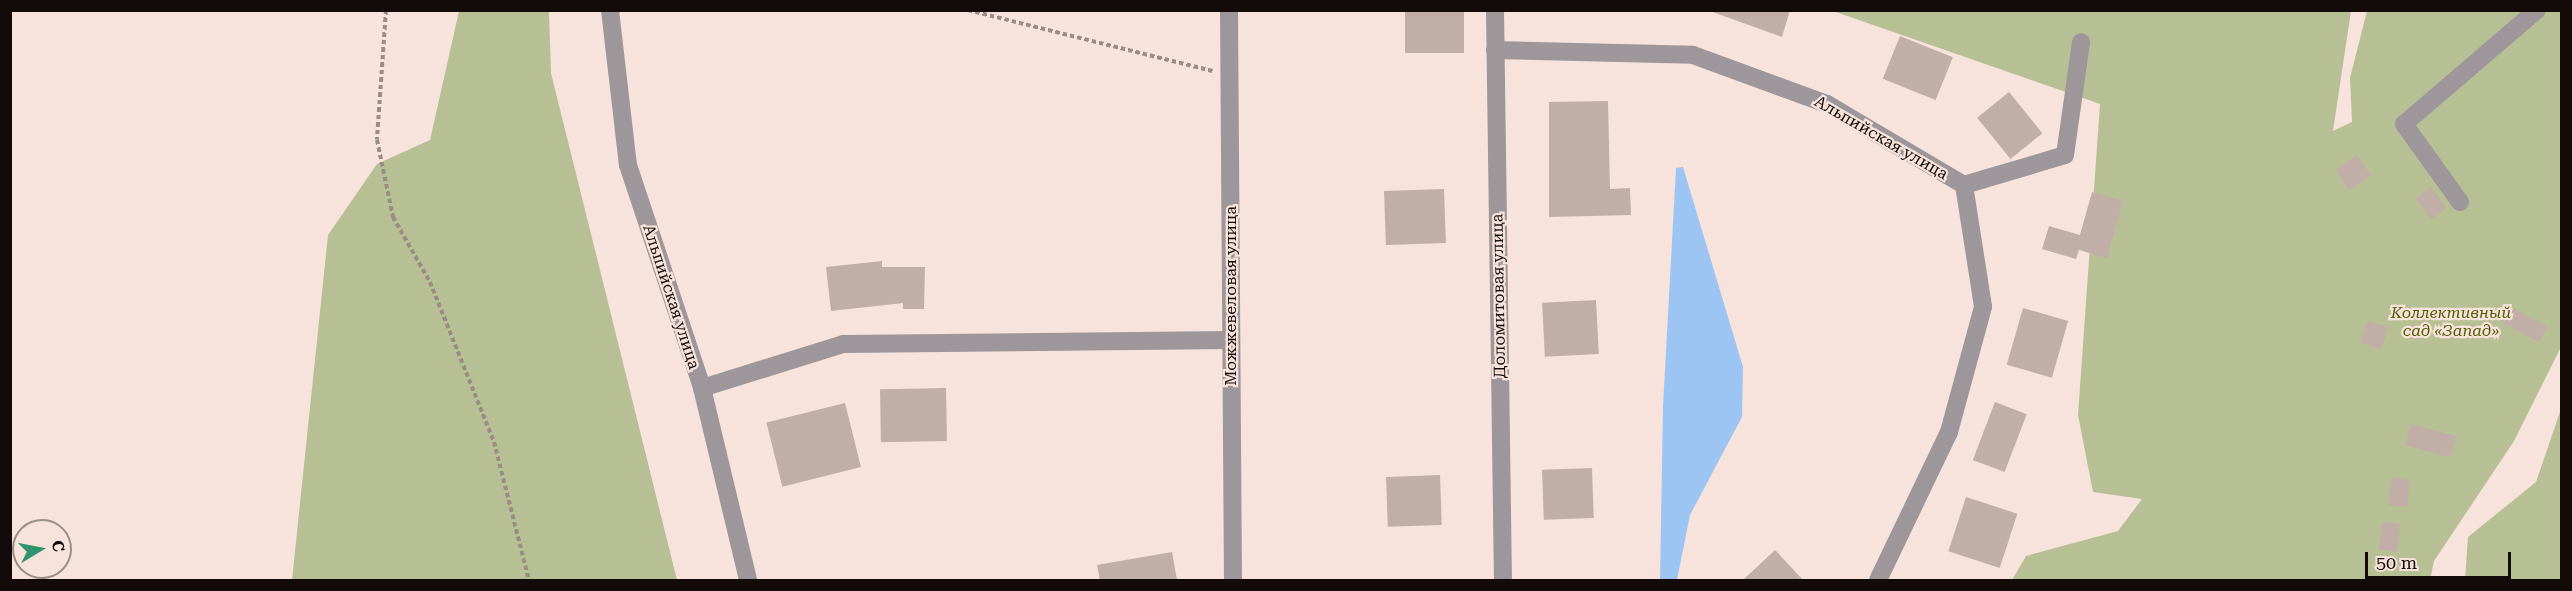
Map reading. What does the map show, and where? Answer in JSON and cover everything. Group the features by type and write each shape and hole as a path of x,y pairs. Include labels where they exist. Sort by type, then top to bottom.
{"street":[{"name":"Альпийская улица","path":"610,10 628,165 702,388 748,580"},
{"name":"Можжевеловая улица","path":"1229,10 1233,580"},
{"name":"Доломитовая улица","path":"1495,10 1503,580"},
{"path":"2460,202 2404,124 2537,10"},
{"path":"1964,185 2065,155 2081,42"},
{"name":"Альпийская улица","path":"1495,50 1693,55 1827,104 1964,185 1983,307 1949,432 1878,580"},
{"path":"702,388 843,344 1231,340"}],"path":[{"path":"386,10 377,140 393,217 430,282 494,442 529,580"},
{"path":"968,10 1229,75"}],"green space":[{"path":"459,11 549,11 551,73 677,580 292,580 328,235 377,164 430,140"},
{"name":"Коллективный сад «Запад»","path":"1833,11 2351,11 2333,131 2352,122 2350,78 2367,11 2561,11 2561,347 2514,441 2434,561 2430,580 2012,580 2026,556 2118,531 2142,499 2093,492 2078,415 2100,104"},
{"path":"2561,409 2561,580 2465,580 2468,537 2536,482"}],"water":[{"path":"1683,167 1743,367 1742,417 1690,515 1677,580 1660,580 1663,406 1676,168"}],"building":[{"path":"1405,10 1464,10 1464,53 1405,53"},
{"path":"1707,10 1790,10 1782,37"},
{"path":"1900,36 1953,57 1936,100 1883,79"},
{"path":"2009,92 2042,133 2010,159 1977,118"},
{"path":"1608,101 1610,189 1630,188 1631,215 1549,217 1549,102"},
{"path":"2357,155 2371,176 2349,190 2335,170"},
{"path":"2431,187 2446,208 2431,219 2416,198"},
{"path":"1444,189 1446,243 1386,245 1384,191"},
{"path":"2092,192 2123,201 2107,258 2079,250 2076,259 2042,249 2049,226 2080,235"},
{"path":"882,261 882,267 925,267 924,309 903,309 903,303 831,311 826,267"},
{"path":"1596,300 1599,354 1545,357 1542,303"},
{"path":"2510,307 2547,326 2539,342 2502,323"},
{"path":"2023,308 2068,321 2052,378 2007,365"},
{"path":"2367,321 2388,327 2382,349 2361,343"},
{"path":"946,388 947,441 881,442 880,389"},
{"path":"1995,402 2027,414 2005,472 1973,460"},
{"path":"845,403 861,467 782,487 766,423"},
{"path":"2411,424 2456,436 2451,457 2405,445"},
{"path":"1592,468 1594,518 1544,520 1542,470"},
{"path":"1440,475 1442,525 1388,527 1386,477"},
{"path":"2391,478 2410,480 2407,507 2388,505"},
{"path":"1966,497 2017,514 2000,568 1948,551"},
{"path":"2382,522 2400,524 2397,552 2379,550"},
{"path":"1775,550 1803,580 1743,580"},
{"path":"1172,552 1177,580 1100,580 1097,565"}]}
